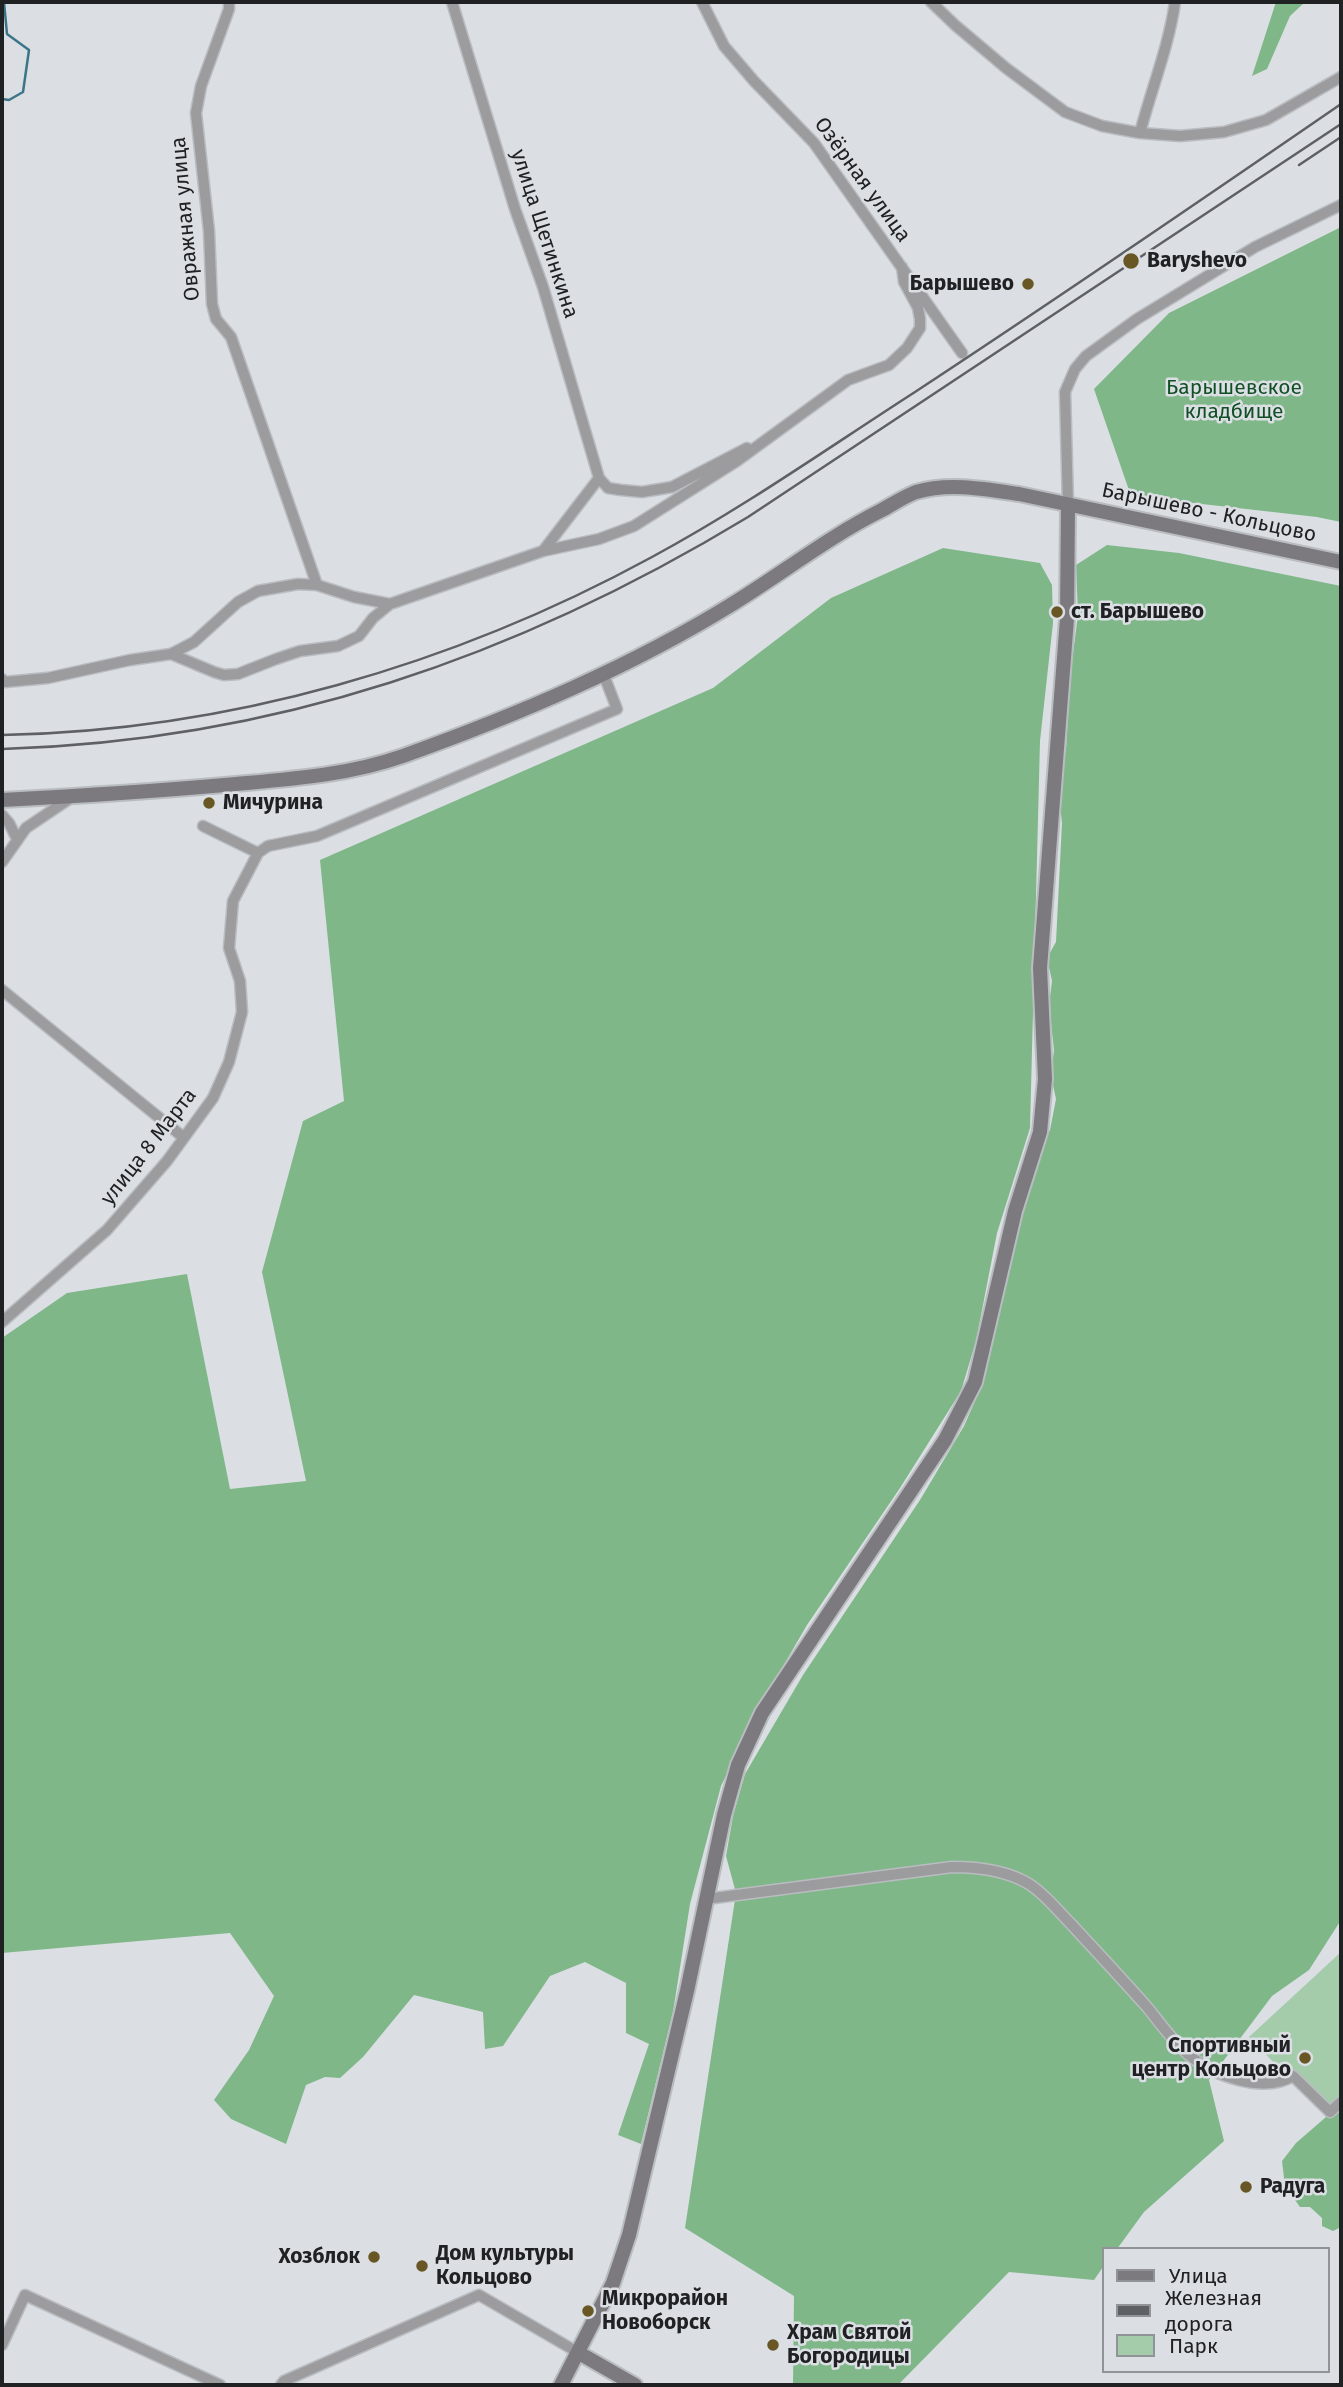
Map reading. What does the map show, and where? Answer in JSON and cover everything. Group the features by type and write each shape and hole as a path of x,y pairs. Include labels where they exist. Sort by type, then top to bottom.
{"main road":[{"name":"Барышево - Кольцово","path":"2,800 274,781 353,769 400,757 647,653 734,602 846,528 916,492 949,487 979,488 1041,497 1068,505 1341,562"},
{"path":"561,2385 613,2283 629,2235 687,1991 724,1815 738,1765 762,1713 945,1440 975,1382 1015,1211 1040,1132 1045,1079 1040,968 1067,619 1068,505"},
{"path":"579,2353 635,2385"}],"street":[{"name":"Овражная улица","path":"229,2 229,9 201,86 196,113 209,231 212,304 216,319 231,337 317,585"},
{"name":"улица Щетинкина","path":"452,2 515,209 543,287 599,478"},
{"name":"Озёрная улица","path":"702,2 724,46 814,143 962,353"},
{"path":"931,2 1006,68 1065,112 1102,125 1140,133 1180,136 1224,132 1266,120 1341,77"},
{"path":"1140,133 1172,27 1175,2"},
{"path":"1068,505 1065,392 1074,369 1086,356 1132,323 1255,247 1341,205"},
{"path":"171,654 214,672 238,674 300,651 338,646 359,636 373,618 390,604 543,551 599,539 634,526 737,461 848,380 889,365 907,348 920,328 920,319 918,308 904,282 902,267"},
{"path":"543,551 599,478 608,488 621,490 642,492 672,487 759,443"},
{"path":"2,679 5,682 48,678 171,654 194,642 238,602 258,591 298,584 317,585 354,597 390,604"},
{"path":"203,826 258,853 268,846 317,836 617,709 603,673"},
{"path":"2,862 16,839 44,815 75,796"},
{"path":"2,815 16,839"},
{"name":"улица 8 Марта","path":"2,1322 107,1230 167,1161 213,1098 229,1062 242,1012 240,981 229,948 233,901 258,853"},
{"path":"2,989 183,1137"},
{"path":"706,1899 952,1867 977,1867 1003,1873 1029,1884 1054,1906 1189,2056 1220,2073 1256,2085 1276,2083 1293,2076 1330,2112 1341,2102"},
{"path":"2,2345 25,2295 220,2385"},
{"path":"281,2385 284,2381 479,2295 579,2353"}],"green space":[{"path":"1276,2 1305,2 1290,16 1267,69 1252,76"},
{"name":"Барышевское кладбище","path":"1341,227 1341,522 1131,496 1094,389 1169,313"},
{"path":"1107,545 1179,553 1341,586 1341,1920 1309,1970 1272,1996 1209,2080 1224,2141 1144,2212 1118,2247 1102,2247 1102,2268 1094,2280 1009,2272 898,2385 793,2385 794,2296 685,2228 736,1893 726,1856 733,1816 745,1774 803,1675 920,1500 964,1426 983,1383 1016,1234 1040,1147 1050,1130 1056,1099 1051,1076 1054,1050 1049,1005 1052,981 1047,958 1056,942 1062,823 1058,784 1066,750 1070,676 1078,615 1076,565"},
{"path":"943,548 1040,563 1052,585 1053,623 1040,741 1030,1128 997,1233 976,1341 961,1391 900,1488 807,1625 760,1706 721,1786 690,1904 673,2012 641,2144 618,2135 649,2044 626,2033 626,1983 585,1962 550,1976 503,2046 485,2049 483,2012 414,1995 363,2057 340,2078 325,2077 306,2085 286,2144 231,2119 214,2100 249,2050 274,1996 230,1933 2,1953 2,1338 67,1293 187,1274 230,1489 306,1481 262,1272 303,1121 344,1101 320,860 713,688 831,598"},
{"name":"Спортивный центр Кольцово","path":"1341,1952 1341,2119 1335,2126 1249,2037"},
{"path":"1341,2104 1341,2227 1333,2231 1322,2226 1322,2218 1310,2207 1300,2207 1285,2186 1282,2161 1296,2143"}],"waterway":[{"path":"2,99 9,100 23,92 29,50 7,34 4,2"}],"railway":[{"path":"2,735 87,731 171,721 255,705 337,685 419,660 499,630 576,595 686,538 785,477 1022,321 1341,104"},
{"path":"2,749 103,742 201,729 297,709 390,682 482,650 572,611 661,567 748,517 1341,124"},
{"path":"1299,165 1341,137"}],"place":[{"name":"Baryshevo","path":"1131,261"},
{"name":"Барышево","path":"1028,284"},
{"name":"ст. Барышево","path":"1057,612"},
{"name":"Мичурина","path":"209,803"},
{"name":"Спортивный центр Кольцово","path":"1305,2058"},
{"name":"Радуга","path":"1246,2187"},
{"name":"Хозблок","path":"374,2257"},
{"name":"Дом культуры Кольцово","path":"422,2266"},
{"name":"Микрорайон Новоборск","path":"588,2311"},
{"name":"Храм Святой Богородицы","path":"773,2345"}]}
